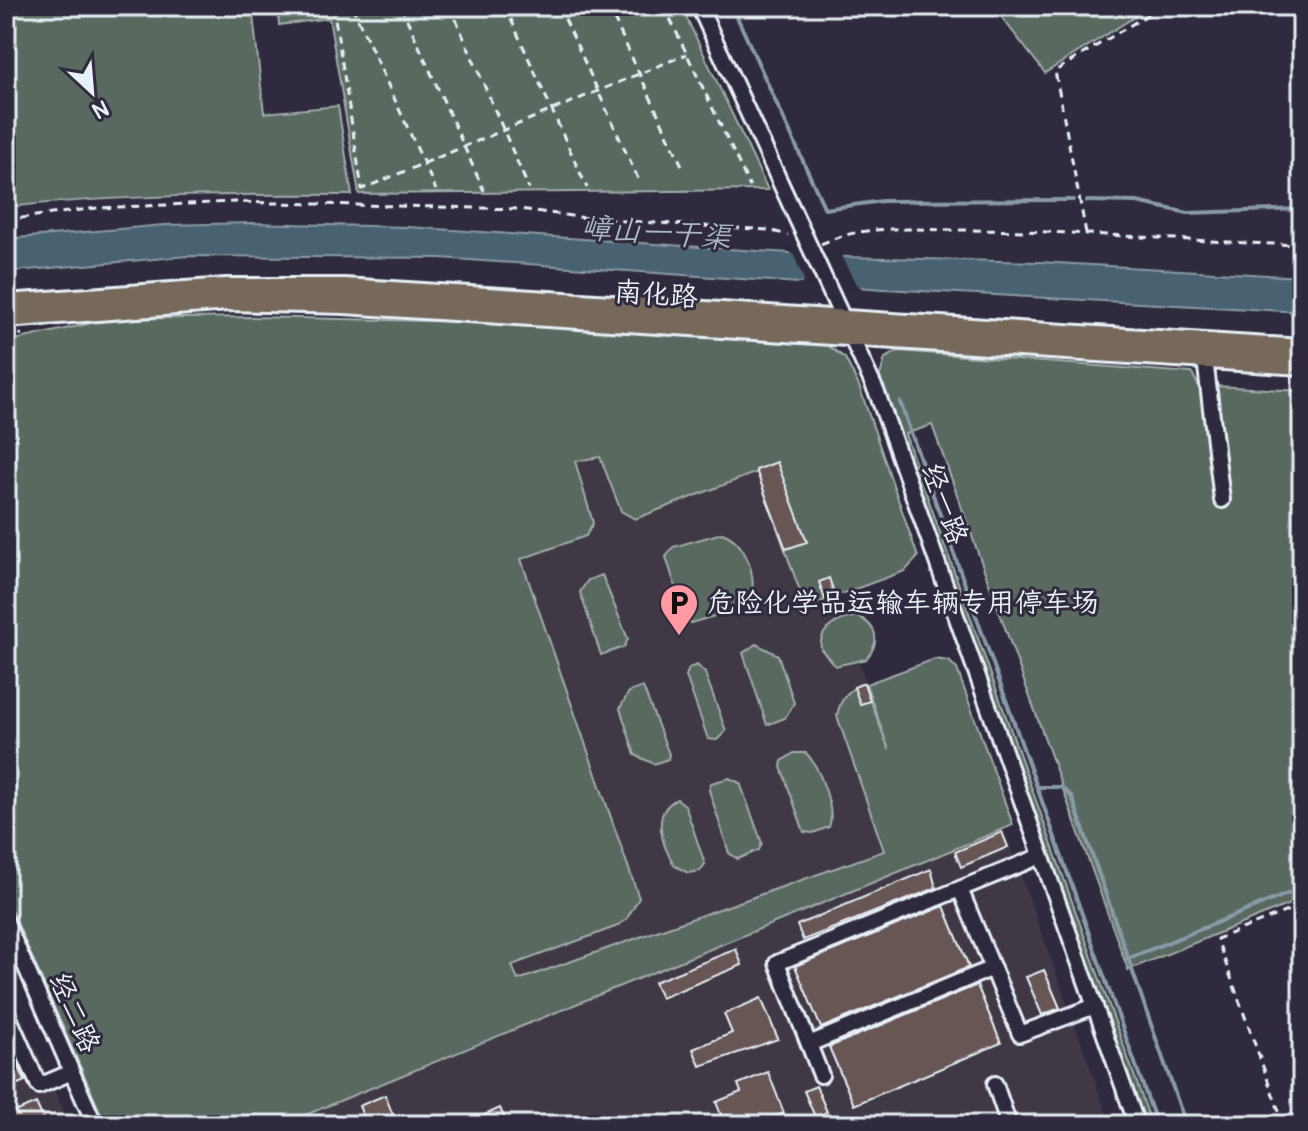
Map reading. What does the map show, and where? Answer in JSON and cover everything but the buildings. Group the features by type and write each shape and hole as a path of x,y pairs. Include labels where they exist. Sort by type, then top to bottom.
{"main road":[{"name":"南化路","path":"6,304 226,288 344,288 1302,365"},
{"name":"南化路","path":"6,318 229,301 1302,349"}],"street":[{"name":"经一路","path":"699,6 877,393 1137,1125"},
{"path":"1205,359 1222,500"},
{"path":"821,1075 777,963 1041,856"},
{"path":"960,889 1020,1034 1095,1006"},
{"name":"经二路","path":"6,922 95,1125"},
{"path":"809,1044 993,968"},
{"path":"6,1011 39,1086 72,1072"},
{"path":"995,1084 1009,1125"}],"path":[{"path":"333,6 362,189 687,54"},
{"path":"352,6 436,190"},
{"path":"401,6 484,191"},
{"path":"450,6 529,189"},
{"path":"505,6 587,188"},
{"path":"559,6 640,183"},
{"path":"608,6 684,170"},
{"path":"664,6 750,187"},
{"path":"1086,233 1055,71 1162,6"},
{"path":"6,220 97,208 235,202 520,209 593,219 768,230 809,244 882,227 1086,233 1302,245"},
{"path":"1284,1125 1217,939 1302,905"}],"shaded area":[{"path":"776,429 929,860 1004,829 1111,1125 281,1125 532,1021 345,497"},
{"path":"6,983 70,1125 6,1125"}],"green space":[{"path":"6,6 252,6 264,113 338,106 352,195 179,196 6,207"},
{"path":"264,6 681,6 768,190 359,194 329,18 279,25 278,8"},
{"path":"993,6 1152,6 1045,73"},
{"path":"252,317 475,322 827,345 845,358 859,386 918,557 905,571 817,603 808,601 801,594 757,472 635,519 621,511 600,457 575,461 593,523 586,536 521,559 639,898 626,920 615,927 512,965 518,980 884,851 837,716 838,710 849,692 864,683 889,750 866,684 935,659 949,661 957,669 1013,825 281,1125 106,1125 6,898 6,342 110,319"},
{"path":"898,351 1192,373 1198,385 1302,391 1302,899 1128,970 932,425 905,434 1152,1125 1146,1125 887,404 879,379 885,358"},
{"path":"722,533 738,544 748,561 752,581 750,600 738,609 691,623 686,619 666,557 673,547"},
{"path":"602,575 628,639 624,647 601,655 580,592 588,580"},
{"path":"857,616 873,630 874,647 866,659 835,666 821,649 823,635 837,622"},
{"path":"756,644 778,655 794,703 785,718 767,725 743,653"},
{"path":"697,665 705,673 726,731 717,740 708,739 686,676 689,668"},
{"path":"643,687 669,754 668,759 654,764 635,755 620,708 629,692"},
{"path":"794,753 806,753 811,759 828,800 829,827 813,833 804,832 781,767 782,761"},
{"path":"729,778 740,783 762,843 759,850 738,859 729,853 709,790 711,783"},
{"path":"677,799 685,805 705,864 700,871 688,873 675,866 666,849 661,821 663,812"}],"water":[{"path":"251,223 408,227 848,257 1039,262 1302,277 1302,312 884,289 440,258 188,256 6,272 6,239 164,225"}],"pier":[{"path":"781,246 845,253 842,258 856,283 866,292 799,287 804,280 794,255"}],"waterway":[{"path":"732,6 825,209 882,201 1073,200"},
{"path":"1087,201 1137,202 1188,213 1302,209"},
{"path":"900,402 1157,1125"},
{"path":"1037,787 1061,787 1072,797 1186,1125"},
{"path":"1127,959 1302,888"}],"place":[{"name":"危险化学品运输车辆专用停车场","path":"679,637"}],"water label":[{"name":"嶂山一干渠","path":"656,233"}]}
